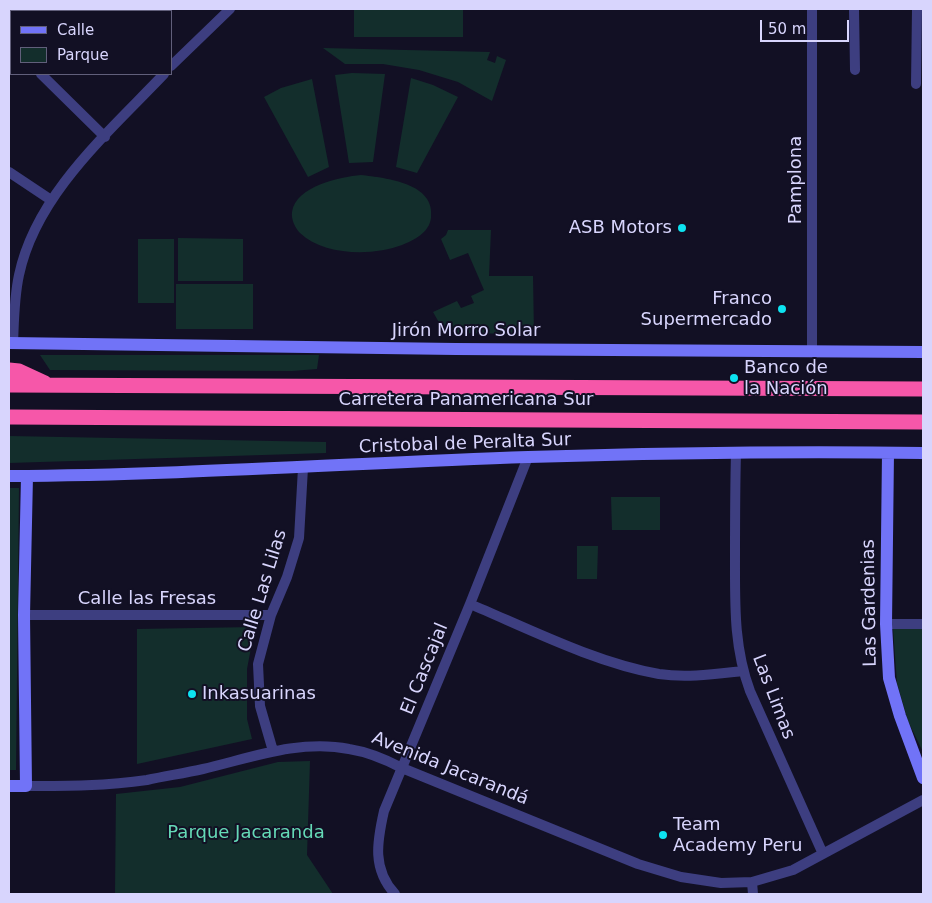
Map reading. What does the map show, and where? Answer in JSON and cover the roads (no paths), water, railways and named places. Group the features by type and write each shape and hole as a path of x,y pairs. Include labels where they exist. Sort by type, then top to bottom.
{"highway":[{"path":"9,370 51,385"},
{"name":"Carretera Panamericana Sur","path":"9,385 923,389"},
{"name":"Carretera Panamericana Sur","path":"9,417 923,422"}],"street":[{"path":"172,65 230,9"},
{"name":"Pamplona","path":"812,9 812,350"},
{"path":"854,9 855,70"},
{"path":"916,84 917,9"},
{"path":"42,75 105,137"},
{"path":"11,344 14,302 19,274 25,253 36,227 51,200 66,180 163,75"},
{"path":"9,172 51,200"},
{"name":"Jirón Morro Solar","path":"11,344 923,352"},
{"name":"Cristobal de Peralta Sur","path":"9,476 303,468 528,457 736,453 923,453"},
{"name":"Las Limas","path":"736,453 735,616 742,671 823,854"},
{"name":"Las Gardenias","path":"888,453 886,624 889,678 900,716 923,778"},
{"name":"El Cascajal","path":"394,894 383,880 378,861 378,837 384,811 470,604 528,457"},
{"name":"Calle Las Lilas","path":"273,751 260,706 258,664 271,615 287,577 299,538 303,468"},
{"path":"26,786 24,615 27,476"},
{"path":"470,604 605,661 660,674 699,676 742,671"},
{"name":"Calle las Fresas","path":"24,615 271,615"},
{"path":"886,624 923,624"},
{"name":"Avenida Jacarandá","path":"9,786 101,786 146,780 202,769 273,751 317,746 348,748 382,758 402,768 638,864 688,879 720,883 752,882 794,870 923,800"},
{"path":"752,882 753,894"}],"place":[{"name":"ASB Motors","path":"682,228"},
{"name":"Franco Supermercado","path":"782,309"},
{"name":"Banco de la Nación","path":"734,378"},
{"name":"Inkasuarinas","path":"192,694"},
{"name":"Team Academy Peru","path":"663,835"}],"park label":[{"name":"Parque Jacaranda","path":"246,833"}]}
